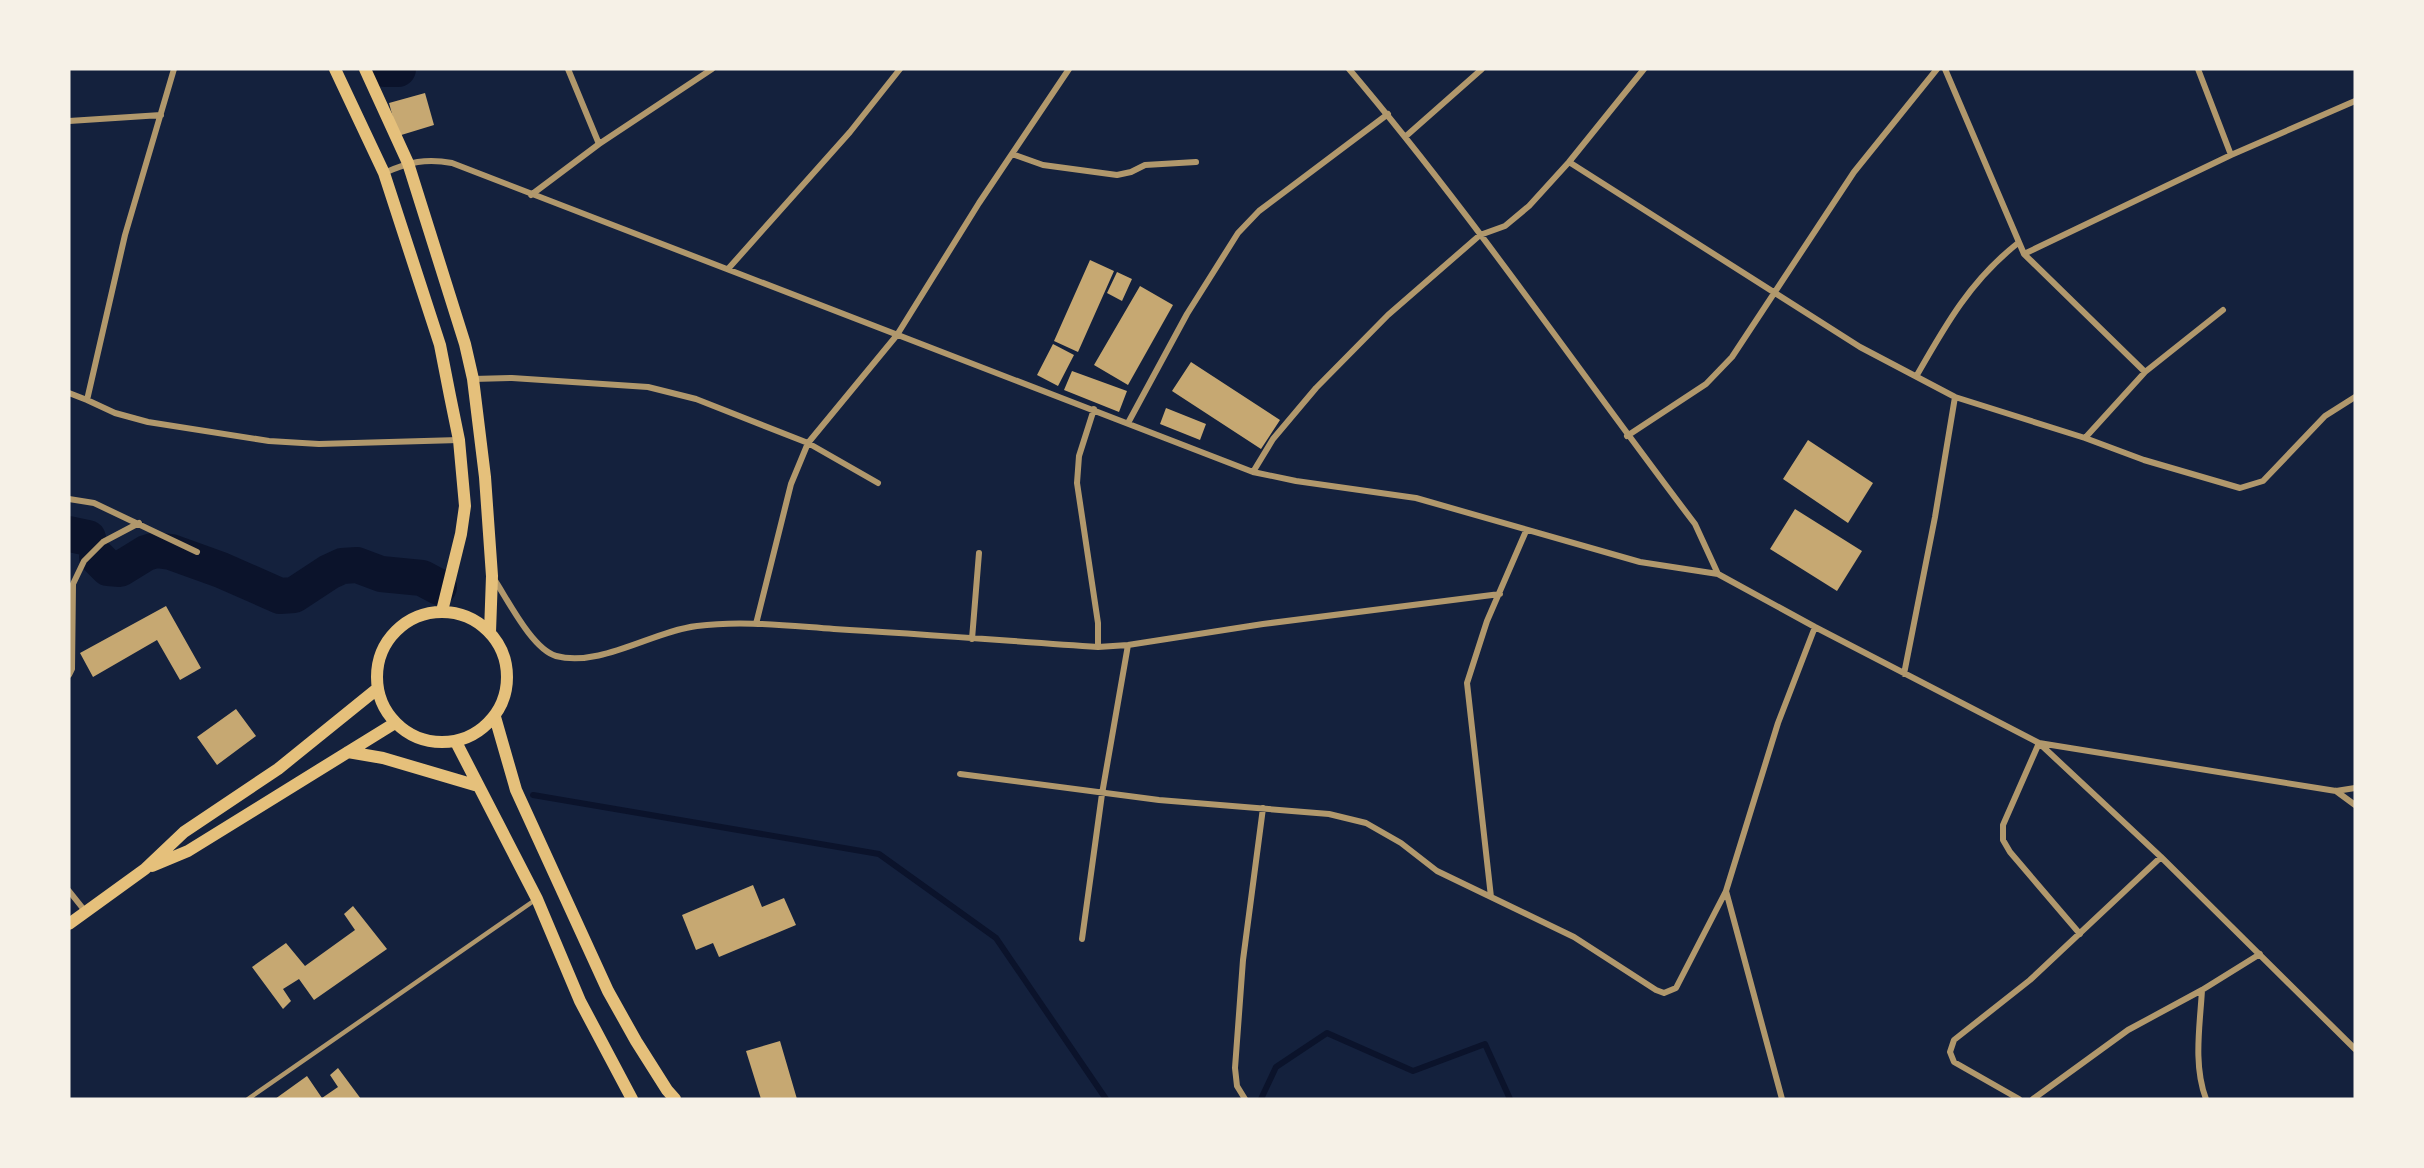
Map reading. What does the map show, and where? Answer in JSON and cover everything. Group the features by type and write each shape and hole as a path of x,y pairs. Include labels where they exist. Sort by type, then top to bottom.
{"main road":[{"path":"335,69 384,173 440,345 459,440 465,506 461,534 442,611"},
{"path":"365,69 408,163 465,344 473,379 485,477 492,576 490,632"},
{"path":"442,611 468,616 490,632 500,647 507,673 504,700 495,717 484,728 456,742 434,742 413,736 395,723 384,707 377,689 377,666 385,644 400,626 420,615 442,611"},
{"path":"69,924 145,869 184,832 278,769 377,689"},
{"path":"495,717 516,790 583,937 636,1041 675,1099"},
{"path":"145,869 188,851 395,723"},
{"path":"456,742 537,899 580,1001 632,1099"},
{"path":"348,752 383,758 478,786"}],"street":[{"path":"87,400 125,235 174,69"},
{"path":"568,69 599,144"},
{"path":"531,195 599,144 712,69"},
{"path":"728,269 850,132 900,69"},
{"path":"756,624 791,484 808,443 897,335 1069,69"},
{"path":"1349,69 1388,114 1695,524 1718,574"},
{"path":"1405,137 1482,69"},
{"path":"1253,472 1273,439 1316,388 1388,315 1480,235 1505,226 1529,206 1569,162 1644,69"},
{"path":"1628,436 1706,384 1732,357 1854,172 1937,69"},
{"path":"1945,69 2024,254 2145,372"},
{"path":"2198,69 2231,155"},
{"path":"2024,254 2231,155 2355,101"},
{"path":"1128,423 1193,304 1238,233 1259,211 1388,114"},
{"path":"69,121 161,115"},
{"path":"1012,154 1043,165 1117,175 1146,165 1196,162"},
{"path":"384,173 408,163 436,160 452,163 1253,472 1296,481 1416,498 1640,562 1718,574 1904,674 2039,743 2161,857 2355,1049"},
{"path":"1569,162 1860,347 1917,375 1954,397 2085,438 2144,460 2240,488 2263,481 2325,416 2355,397"},
{"path":"1917,375 1951,316 1981,276 1994,261 2018,243"},
{"path":"2085,438 2145,372 2223,309"},
{"path":"473,379 512,378 648,387 696,399 808,443 878,483"},
{"path":"69,393 115,413 148,422 269,441 319,444 459,440"},
{"path":"1904,674 1935,517 1954,397"},
{"path":"1094,409 1079,456 1077,483 1098,623 1098,647"},
{"path":"69,499 94,503 197,552"},
{"path":"69,675 72,669 73,584 84,561 103,542 139,523"},
{"path":"1491,897 1467,683 1487,621 1526,531"},
{"path":"972,639 980,553"},
{"path":"492,576 536,642 554,655 576,659 602,654 651,637 697,626 756,624 1098,647 1128,645 1263,624 1500,594"},
{"path":"960,774 1102,794 1329,814 1366,823 1401,843 1437,871 1574,937 1664,993 1676,988 1726,891 1778,723 1815,627"},
{"path":"1082,939 1102,794 1128,645"},
{"path":"2039,743 2336,791 2355,788"},
{"path":"2039,743 2003,825 2003,840 2010,852 2080,934"},
{"path":"2336,791 2355,805"},
{"path":"1245,1099 1237,1086 1235,1068 1243,960 1263,808"},
{"path":"2019,1099 1954,1062 1950,1052 1954,1040 2030,980 2161,857"},
{"path":"69,891 86,912"},
{"path":"1726,891 1782,1099"},
{"path":"2033,1099 2128,1030 2202,990 2260,954"},
{"path":"2202,990 2199,1040 2201,1085 2206,1099"}],"lane":[{"path":"248,1099 537,899"}],"building":[{"path":"425,93 434,125 398,136 389,103"},
{"path":"1090,260 1114,271 1078,352 1054,341"},
{"path":"1117,272 1132,279 1122,301 1107,293"},
{"path":"1140,286 1173,305 1128,385 1094,365"},
{"path":"1053,344 1074,355 1058,386 1037,375"},
{"path":"1191,362 1280,420 1261,449 1172,391"},
{"path":"1072,371 1127,391 1119,412 1064,390"},
{"path":"1166,408 1206,424 1200,440 1160,424"},
{"path":"1808,440 1873,483 1848,523 1783,479"},
{"path":"1795,509 1862,551 1837,591 1770,549"},
{"path":"166,606 201,668 180,680 157,640 93,677 80,653"},
{"path":"236,709 256,736 217,765 197,737"},
{"path":"753,885 762,907 784,898 796,925 719,957 713,943 696,950 682,915"},
{"path":"353,906 387,949 314,1000 299,979 283,989 291,1001 283,1009 252,967 286,943 305,966 355,930 344,914"},
{"path":"780,1041 797,1099 761,1099 746,1051"},
{"path":"338,1068 361,1099 275,1099 307,1076 322,1098 338,1087 330,1075"}],"waterway":[{"path":"385,69 398,69"},
{"path":"69,534 88,538"},
{"path":"97,557 108,568 120,569 146,553 156,550 171,552 221,570 280,596 294,595 342,566 357,565 381,574 422,578 439,587"},
{"path":"533,795 879,854 996,938 1106,1099"},
{"path":"1261,1099 1276,1067 1327,1033 1413,1071 1485,1044 1510,1099"}]}
